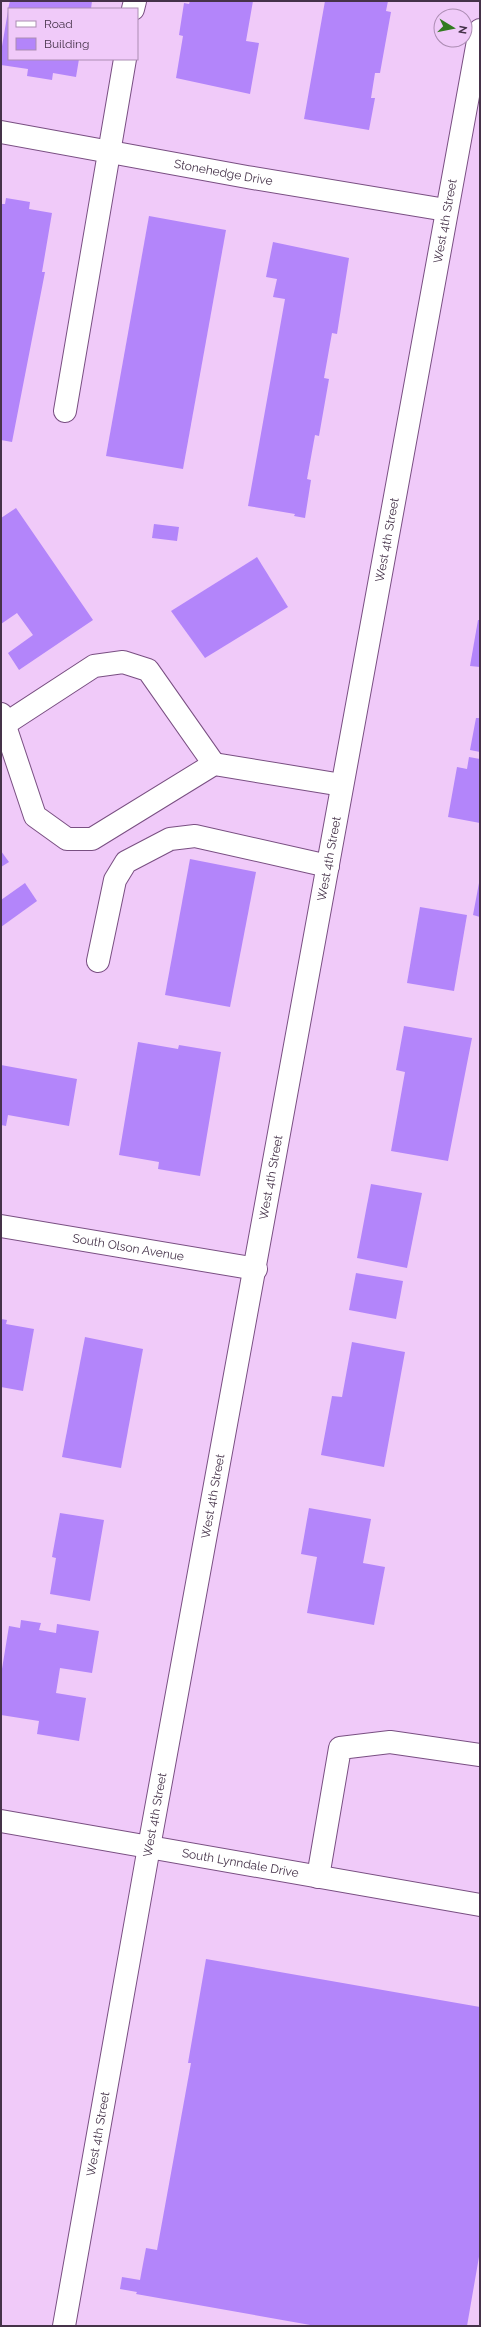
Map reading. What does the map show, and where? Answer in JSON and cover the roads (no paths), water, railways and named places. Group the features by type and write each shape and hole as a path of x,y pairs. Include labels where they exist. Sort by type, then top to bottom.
{"street":[{"name":"West 4th Street","path":"64,2326 149,1847 256,1269 342,785 480,30"},
{"path":"65,411 125,60"},
{"name":"Stonehedge Drive","path":"1,132 247,177 446,210"},
{"path":"214,764 148,670 122,662 94,666 3,719 35,816 67,839 92,839 214,764 342,785"},
{"path":"98,961 115,880 126,862 170,839 195,836 328,866"},
{"name":"South Olson Avenue","path":"1,1226 256,1269"},
{"path":"318,1877 340,1748 390,1742 480,1755"},
{"name":"South Lynndale Drive","path":"1,1821 480,1905"}]}
